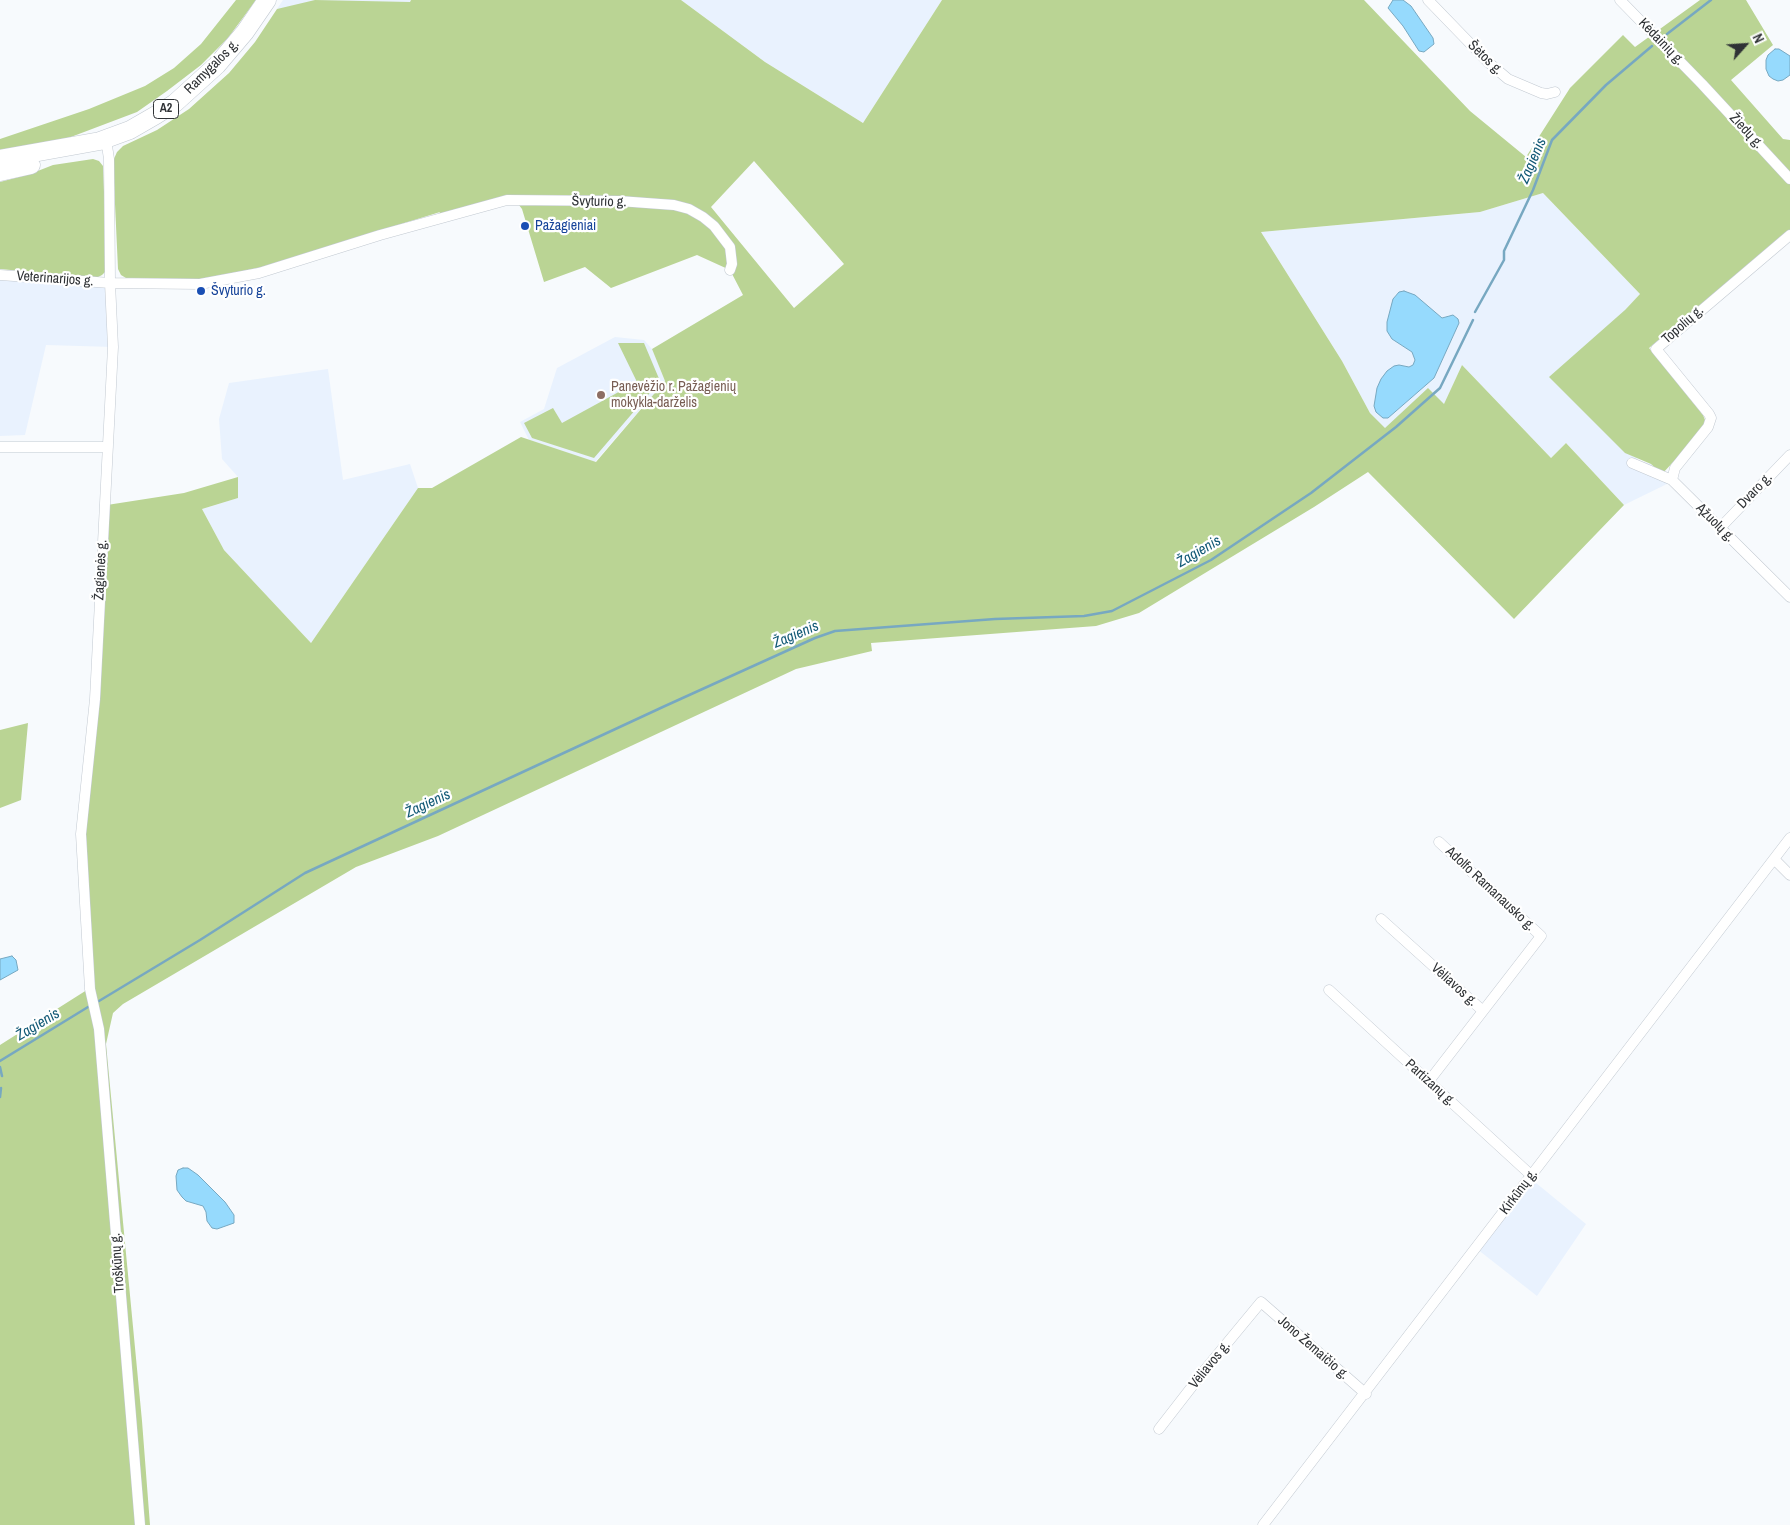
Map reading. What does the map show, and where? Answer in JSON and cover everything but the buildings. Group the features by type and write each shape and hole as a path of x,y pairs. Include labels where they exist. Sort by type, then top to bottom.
{"highway":[{"name":"Ramygalos g.","path":"0,159 103,140 130,130 175,104 230,51 267,0"},
{"name":"A2","path":"0,172 47,161 103,140"}],"street":[{"name":"Šėtos g.","path":"1428,0 1488,62 1508,79 1541,93 1555,92"},
{"name":"Kėdainių g.","path":"1620,0 1702,84"},
{"name":"Žiedų g.","path":"1702,84 1790,179"},
{"name":"Žagienės g.","path":"94,1001 90,988 81,834 94,700 113,347 110,283 109,159 103,140"},
{"name":"Švyturio g.","path":"110,283 200,284 259,273 380,235 507,200 619,201 674,205 689,209 714,226 730,247 732,264 730,270"},
{"name":"Topolių g.","path":"1672,480 1675,468 1708,428 1711,418 1656,349 1790,235"},
{"name":"Veterinarijos g.","path":"0,275 110,283"},
{"path":"0,447 108,447"},
{"name":"Dvaro g.","path":"1720,528 1790,455"},
{"name":"Ąžuolų g.","path":"1632,463 1672,480 1790,598"},
{"name":"Kirkūnų g.","path":"1264,1525 1790,838"},
{"name":"Adolfo Ramanausko g.","path":"1440,842 1541,936 1483,1011"},
{"path":"1774,859 1790,875"},
{"name":"Vėliavos g.","path":"1381,919 1483,1011 1429,1082"},
{"name":"Partizanų g.","path":"1329,990 1532,1176"},
{"name":"Troškūnų g.","path":"94,1001 99,1029 140,1525"},
{"name":"Vėliavos g.","path":"1159,1428 1261,1302"},
{"name":"Jono Žemaičio g.","path":"1261,1302 1366,1394"}],"shaded area":[{"path":"283,0 411,0 410,2 277,9"},
{"path":"681,0 942,0 863,123 765,62"},
{"path":"1543,193 1640,294 1625,310 1637,460 1651,464 1671,482 1624,505 1566,443 1551,458 1462,365 1444,405 1428,389 1385,429 1370,413 1342,361 1261,232 1480,212","holes":["1404,291 1442,318 1450,315 1455,316 1459,323 1434,378 1388,418 1374,406 1377,388 1399,365 1409,367 1413,365 1415,360 1412,352 1392,339 1395,295"]},
{"path":"0,275 110,283 113,347 46,345 25,435 0,436"},
{"name":"Panevėžio r. Pažagienių mokykla-darželis","path":"615,337 644,340 652,349 665,381 595,462 529,440 520,422 544,409 557,368"},
{"path":"328,369 343,480 410,464 418,488 311,643 224,550 202,509 238,498 238,477 222,459 219,419 229,383"},
{"path":"1530,1178 1586,1224 1537,1296 1477,1249"}],"green space":[{"path":"236,0 256,0 228,38 201,65 137,112 55,143 0,154 0,139 89,109 145,86 174,68 201,44"},
{"path":"315,0 410,2 411,0 681,0 765,62 863,123 942,0 1364,0 1470,111 1526,157 1570,88 1623,35 1635,47 1700,0 1746,0 1773,45 1731,80 1783,139 1790,140 1790,232 1649,348 1705,420 1702,431 1662,474 1651,464 1625,453 1549,377 1625,310 1640,294 1543,193 1480,212 1261,232 1342,361 1370,413 1385,428 1428,388 1444,404 1462,365 1551,458 1566,443 1624,505 1514,619 1368,472 1139,613 1096,626 871,643 872,651 796,669 438,836 356,867 123,1004 113,1013 106,1044 142,1421 150,1525 0,1525 0,1045 90,988 84,824 107,505 184,493 238,477 238,498 202,509 224,550 311,643 418,488 432,488 521,437 596,462 665,381 652,349 743,295 730,270 697,255 611,288 585,267 544,282 522,209 515,200 434,220 440,212 266,266 214,278 185,282 126,278 121,275 118,269 113,161 117,152 123,146 157,130 189,109 229,73 255,42 277,9","holes":["754,161 844,264 794,308 711,207"]},
{"path":"93,159 99,161 103,166 106,271 96,278 0,269 0,182 30,174 53,165"},
{"path":"618,343 644,343 660,381 594,458 532,438 524,423 553,408 562,423 637,382"},
{"path":"28,723 21,800 0,808 0,730"}],"water":[{"path":"1393,0 1403,0 1411,6 1433,38 1434,44 1424,52 1419,51 1403,26 1388,8"},
{"path":"1775,49 1779,49 1790,56 1790,75 1778,81 1769,76 1766,69 1768,55"},
{"path":"1404,291 1415,295 1442,318 1453,315 1458,319 1459,323 1434,378 1388,418 1383,418 1376,412 1374,406 1377,388 1381,379 1394,366 1409,367 1413,365 1415,360 1412,352 1392,339 1387,331 1387,322 1393,299 1399,292"},
{"path":"12,956 16,960 18,970 0,980 0,959"},
{"path":"188,1168 198,1175 225,1202 234,1215 234,1223 217,1229 212,1228 207,1221 203,1206 186,1201 182,1197 177,1190 176,1176 178,1170"}],"waterway":[{"name":"Žagienis","path":"1667,34 1711,0"},
{"name":"Žagienis","path":"1475,312 1504,260 1504,251 1533,190 1552,140 1606,85 1652,46"},
{"name":"Žagienis","path":"99,1001 305,873 815,638 835,631 995,619 1084,616 1112,611 1211,560 1311,493 1396,427 1440,388 1473,320"},
{"name":"Žagienis","path":"0,1061 88,1007"},
{"path":"0,1067 2,1076"},
{"path":"0,1097 1,1088"}],"place":[{"name":"Pažagieniai","path":"525,226"},
{"name":"Švyturio g.","path":"201,291"},
{"name":"Panevėžio r. Pažagienių mokykla-darželis","path":"601,395"}]}
